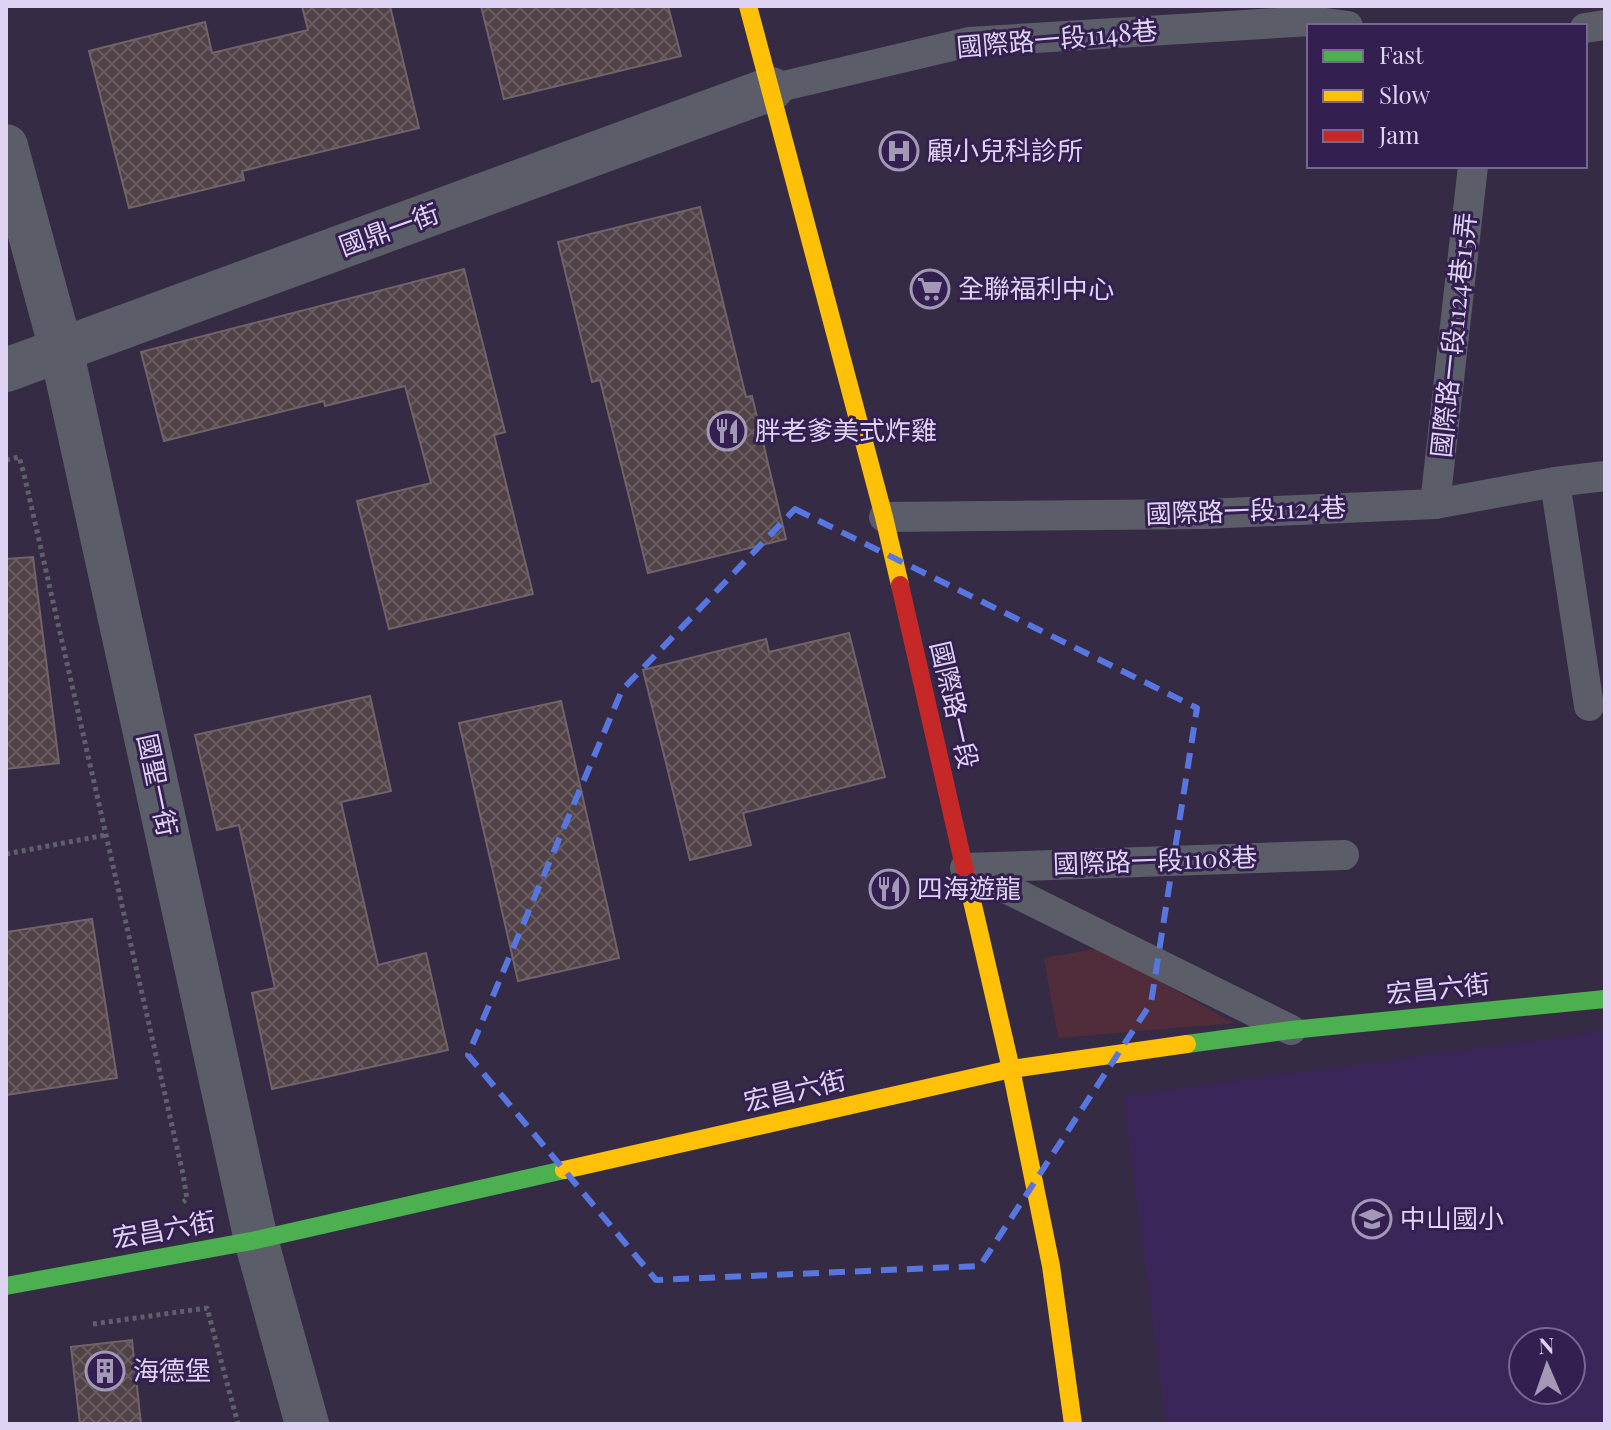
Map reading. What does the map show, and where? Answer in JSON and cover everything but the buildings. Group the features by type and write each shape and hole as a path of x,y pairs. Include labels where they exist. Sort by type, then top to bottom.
{"street":[{"name":"國際路一段","path":"748,6 884,517 965,868 1011,1069 1051,1266 1073,1424"},
{"name":"國鼎一街","path":"6,370 771,89"},
{"name":"國聖一街","path":"6,146 61,349 256,1240 307,1424"},
{"name":"宏昌六街","path":"6,1286 256,1240 1011,1069 1291,1030 1605,999"}],"lane":[{"name":"國際路一段1148巷","path":"771,89 969,42 1311,21 1333,24"},
{"name":"國際路一段1124巷15弄","path":"1435,504 1473,168"},
{"name":"國際路一段1124巷","path":"884,517 1205,514 1435,504 1605,476"},
{"path":"1555,482 1589,706"},
{"name":"國際路一段1108巷","path":"965,868 1344,855"},
{"path":"965,868 1291,1030"}],"path":[{"path":"6,460 19,457 24,474 183,1174 187,1199 175,1207"},
{"path":"6,854 106,835"},
{"path":"83,1326 207,1308 238,1424"}],"highlighted area":[{"path":"795,509 1197,708 1151,1003 980,1266 656,1280 468,1055 622,690"}],"shaded area":[{"path":"1100,948 1234,1023 1058,1038 1044,958"},
{"name":"中山國小","path":"1605,1031 1605,1424 1166,1424 1123,1096"}],"traffic: fast":[{"path":"1187,1044 1291,1030 1605,999"},
{"path":"6,1286 256,1240 564,1170"}],"traffic: slow":[{"path":"748,6 900,585"},
{"path":"966,875 1011,1069 1051,1266 1073,1424"},
{"path":"564,1170 1011,1069 1187,1044"}],"traffic: jam":[{"path":"900,585 966,875"}],"place":[{"name":"顧小兒科診所","path":"899,151"},
{"name":"全聯福利中心","path":"930,289"},
{"name":"胖老爹美式炸雞","path":"727,431"},
{"name":"四海遊龍","path":"889,889"},
{"name":"中山國小","path":"1372,1219"},
{"name":"海德堡","path":"105,1371"}]}
